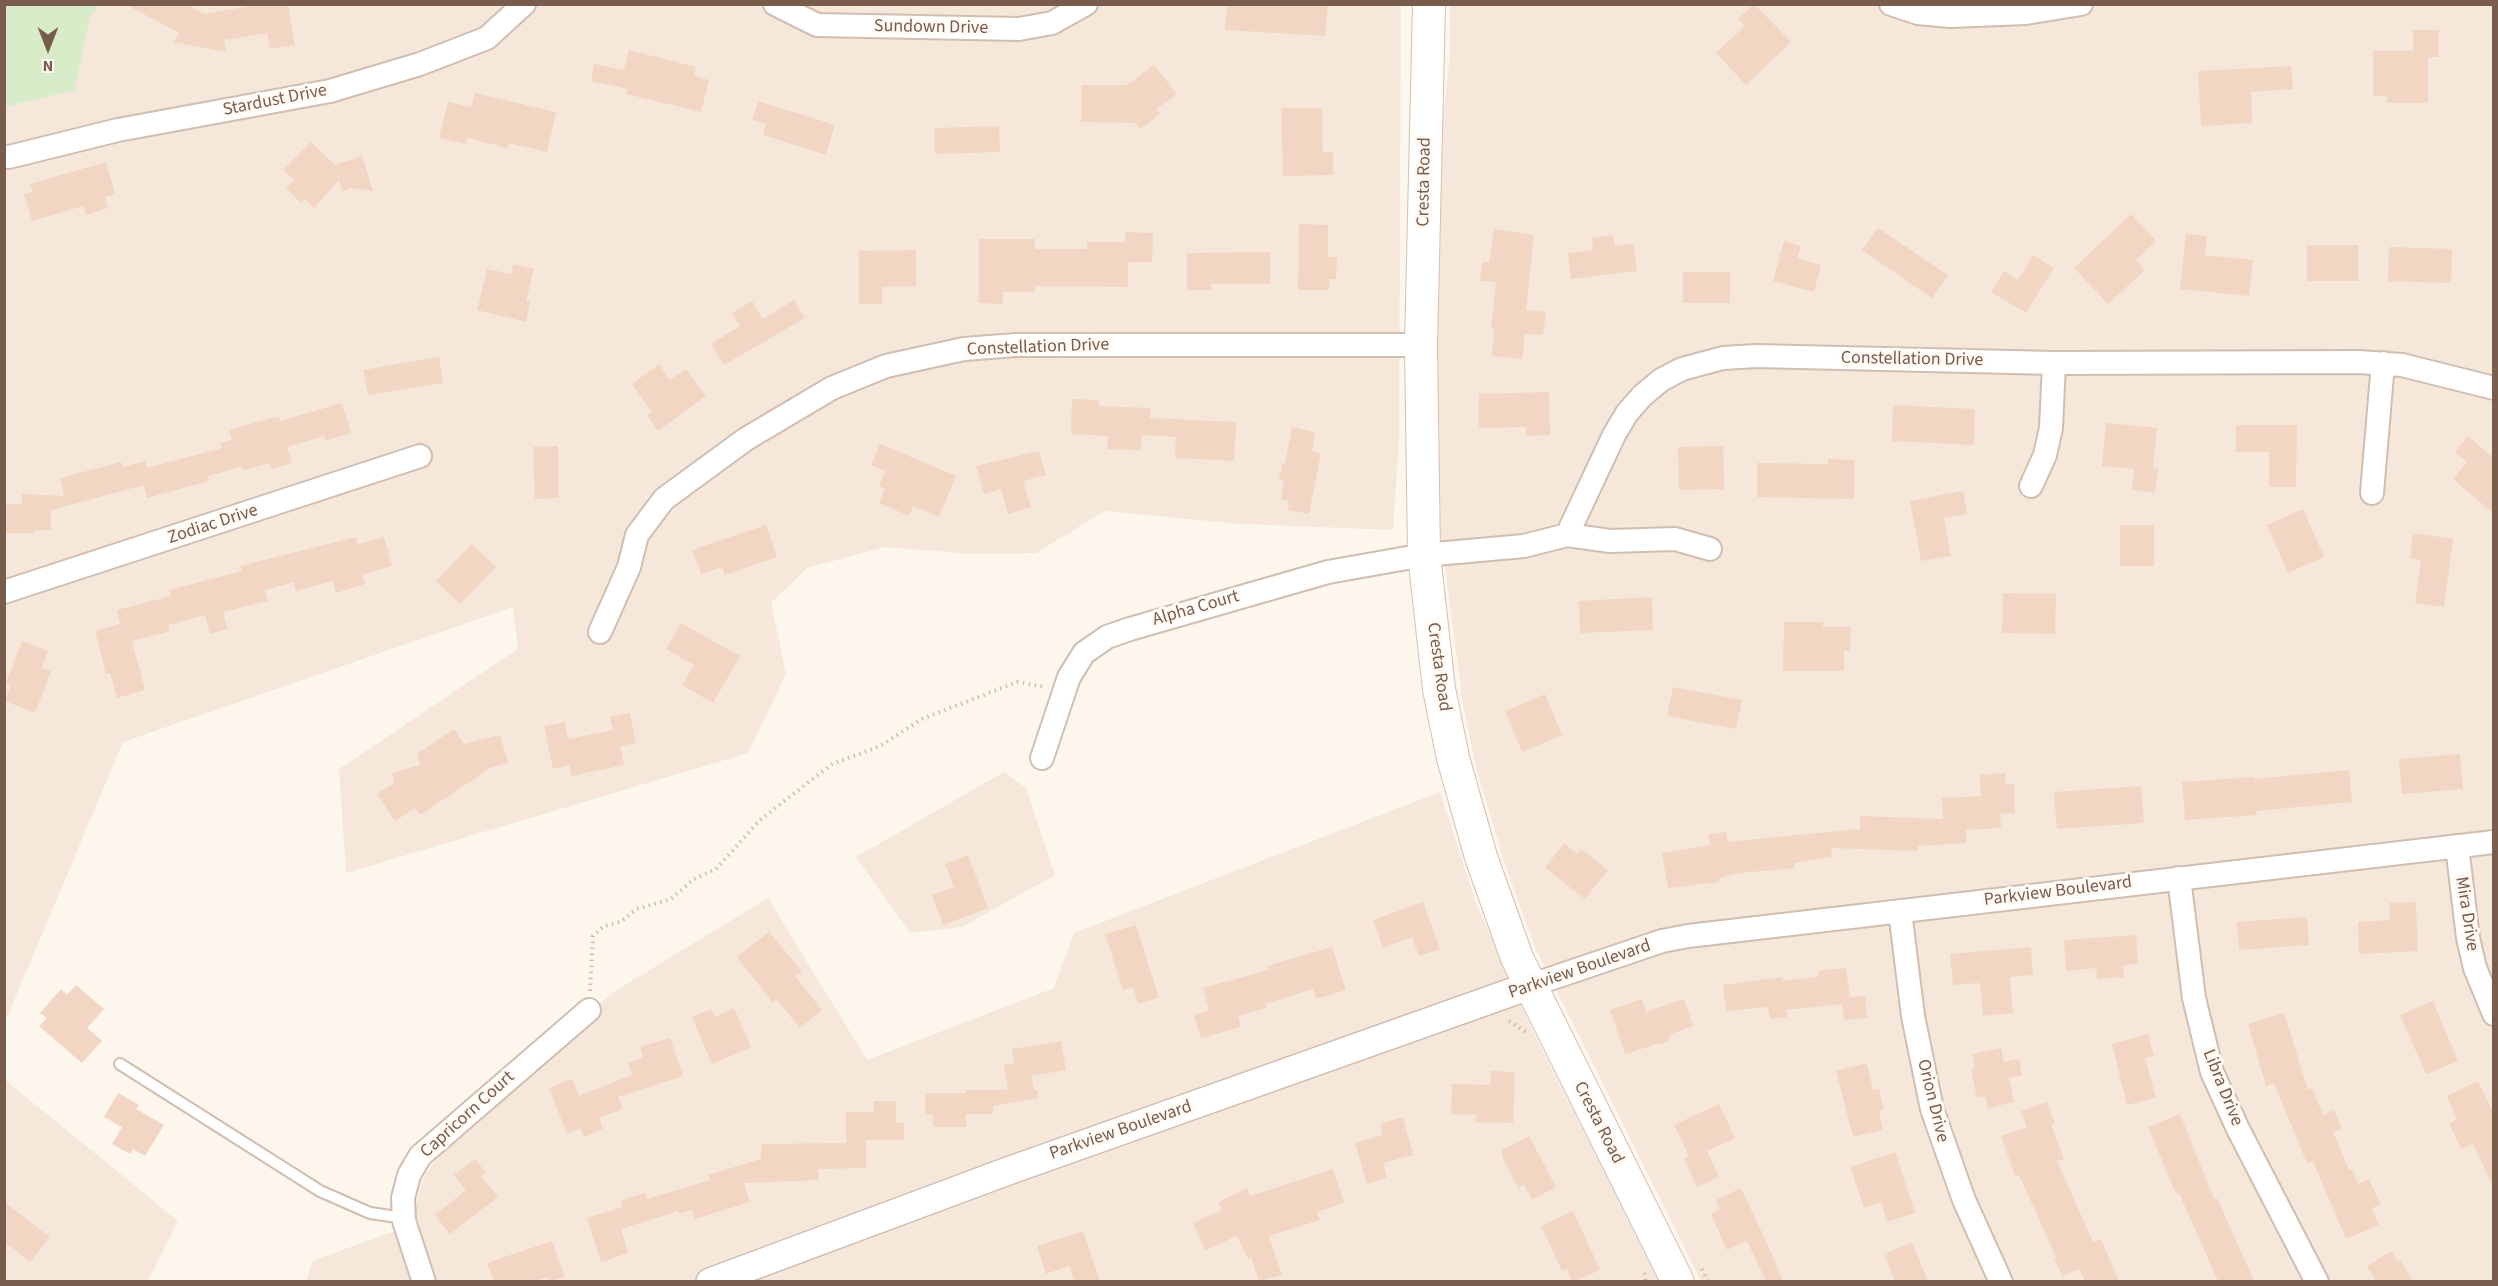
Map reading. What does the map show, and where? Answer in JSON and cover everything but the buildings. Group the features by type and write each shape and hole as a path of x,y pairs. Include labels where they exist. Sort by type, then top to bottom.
{"main road":[{"name":"Cresta Road","path":"1429,4 1421,345 1424,555 1439,689 1453,758 1481,857 1517,958 1678,1281"}],"street":[{"name":"Stardust Drive","path":"9,157 118,130 330,91 420,64 487,38 524,4"},
{"name":"Sundown Drive","path":"775,4 817,26 1019,29 1052,23 1086,4"},
{"path":"1891,4 1918,13 1950,16 2026,13 2081,4"},
{"name":"Constellation Drive","path":"600,632 629,567 638,535 664,499 746,439 832,388 886,366 958,350 1016,345 1421,345"},
{"name":"Constellation Drive","path":"1567,535 1614,435 1627,413 1654,385 1682,369 1723,358 1756,356 2054,363 2383,363 2434,371 2493,388"},
{"path":"2031,486 2045,455 2051,428 2054,363"},
{"path":"2372,493 2383,363"},
{"name":"Zodiac Drive","path":"4,592 420,456"},
{"path":"1424,555 1524,546 1567,535 1610,541 1675,539 1710,549"},
{"name":"Alpha Court","path":"1042,758 1069,677 1084,653 1100,641 1122,632 1287,582 1328,572 1424,555"},
{"name":"Parkview Boulevard","path":"710,1281 996,1175 1662,941 2493,842"},
{"name":"Mira Drive","path":"2457,846 2468,938 2475,968 2493,1014"},
{"name":"Libra Drive","path":"2179,878 2194,998 2212,1072 2238,1129 2317,1281"},
{"name":"Orion Drive","path":"1900,911 1913,1016 1932,1108 1964,1200 2001,1281"},
{"name":"Capricorn Court","path":"424,1281 404,1218 403,1198 409,1175 420,1156 589,1010"}],"lane":[{"path":"120,1064 320,1191 370,1213 404,1218"}],"path":[{"path":"589,1010 593,936 604,926 620,922 637,909 671,899 694,879 716,869 760,820 832,764 880,746 922,719 1017,682 1064,691"}],"shaded area":[{"path":"99,5 1401,5 1399,439 1393,530 1240,524 1105,511 1036,553 972,554 885,547 807,568 771,603 786,674 748,753 346,873 339,769 518,649 513,607 123,742 5,1022 5,107 75,90 90,17"},
{"path":"1450,5 2493,5 2493,1281 1701,1281 1535,947 1505,864 1477,771 1463,704 1440,529 1436,361 1437,176 1450,54"},
{"path":"1004,772 1026,788 1055,875 962,927 910,933 856,857"},
{"path":"1440,792 1476,903 1533,1031 1659,1281 306,1282 312,1261 414,1224 414,1212 423,1178 443,1151 612,993 768,898 867,1060 1054,988 1074,933"},
{"path":"4,1079 178,1221 148,1281 5,1281"}],"green space":[{"path":"4,5 99,5 90,17 75,90 5,107"}]}
